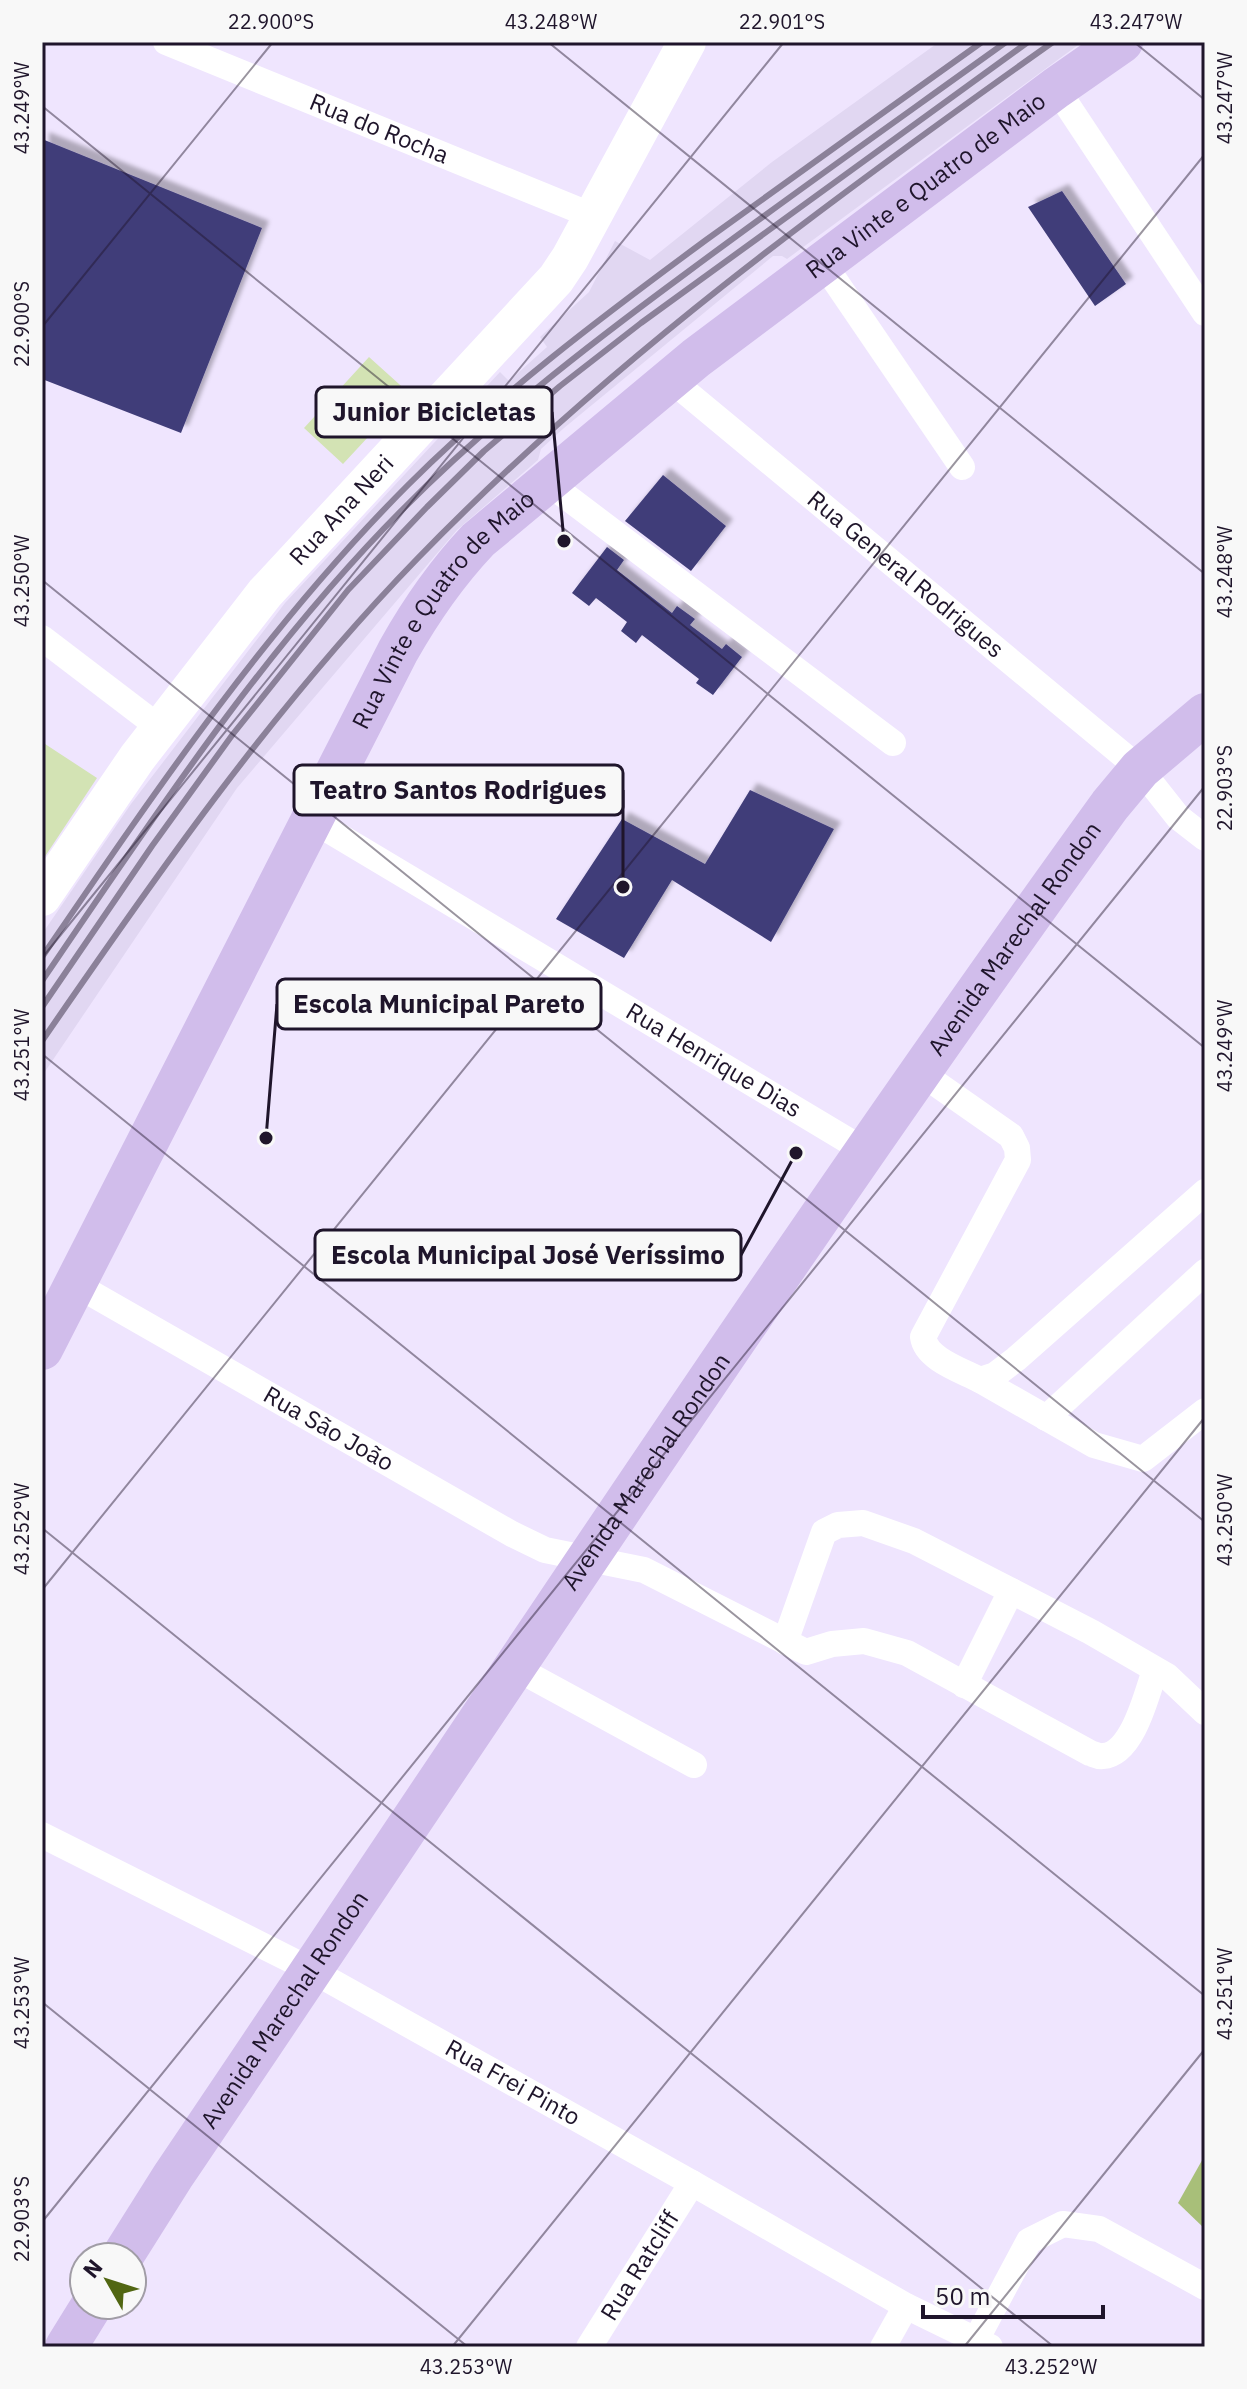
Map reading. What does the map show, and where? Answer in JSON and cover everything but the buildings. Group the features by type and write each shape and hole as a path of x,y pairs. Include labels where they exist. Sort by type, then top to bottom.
{"main road":[{"name":"Rua Ana Neri","path":"42,897 160,728 265,593 549,288 570,258 687,42"},
{"name":"Rua Vinte e Quatro de Maio","path":"42,1349 420,611 448,572 478,540 670,379 1056,88 1122,42"},
{"name":"Avenida Marechal Rondon","path":"132,2241 514,1667 921,1073 1102,816 1140,769 1205,714"},
{"path":"66,2347 82,2321"}],"street":[{"name":"Rua do Rocha","path":"166,42 593,216"},
{"path":"1056,88 1205,313"},
{"path":"823,263 962,467"},
{"name":"Rua General Rodrigues","path":"670,379 1140,769 1178,817 1205,838"},
{"path":"547,482 893,743"},
{"path":"42,638 160,728"},
{"name":"Rua Henrique Dias","path":"312,820 867,1152"},
{"path":"921,1073 1011,1136 1018,1160 929,1320 923,1337 924,1346 934,1355 1094,1445 1143,1459 1205,1411"},
{"path":"980,1380 995,1375 1016,1359 1205,1192"},
{"path":"1046,1418 1205,1272"},
{"name":"Rua São João","path":"75,1284 512,1534 545,1550 644,1570 806,1652 832,1644 864,1641 907,1653 1090,1753 1103,1756 1115,1751 1131,1735 1155,1670"},
{"path":"785,1642 824,1532 838,1525 863,1523 914,1541 1167,1676 1205,1712"},
{"path":"964,1685 1011,1591"},
{"path":"514,1667 694,1765"},
{"name":"Rua Frei Pinto","path":"42,1835 311,1970 906,2306 983,2344 1029,2241 1063,2224 1099,2229 1205,2287"},
{"name":"Rua Ratcliff","path":"589,2347 692,2183"},
{"path":"883,2347 906,2306"}],"shaded area":[{"path":"939,42 1082,42 787,259 773,256 564,428 541,449 538,460 457,530 237,788 42,1076 42,934 131,804 285,603 500,372 509,381 547,347 540,337 589,292 615,241 650,260 772,162"}],"green space":[{"path":"369,357 409,393 343,464 304,428"},
{"path":"42,742 97,778 42,861"},
{"path":"1205,2155 1205,2229 1178,2203"}],"railway":[{"path":"42,957 214,712 307,595 408,485 478,419 590,327 982,42"},
{"path":"42,981 168,797 256,678 351,564 402,510 469,446 611,329 1006,42"},
{"path":"42,1007 233,734 348,590 484,451 641,323 1028,42"},
{"path":"42,1041 219,792 315,672 417,559 566,417 643,351 804,223 1053,42"}],"place":[{"name":"Junior Bicicletas","path":"564,541"},
{"name":"Teatro Santos Rodrigues","path":"623,887"},
{"name":"Escola Municipal Pareto","path":"266,1138"},
{"name":"Escola Municipal José Veríssimo","path":"796,1153"}]}
